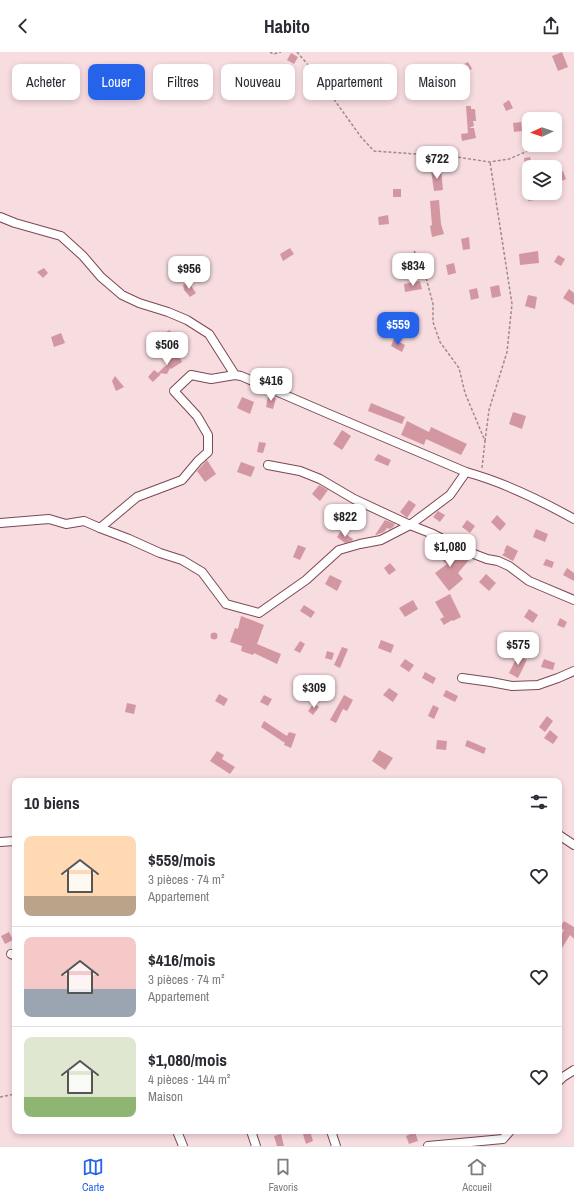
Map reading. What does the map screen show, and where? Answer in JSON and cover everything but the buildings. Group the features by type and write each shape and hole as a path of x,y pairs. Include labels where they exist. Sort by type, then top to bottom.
{"street":[{"path":"0,217 61,236 83,256 101,277 122,295 186,320 209,334 235,374"},
{"path":"100,528 137,497 182,480 198,461 208,452 208,435 197,416 174,391 192,375 211,379 235,374 466,472 481,476 543,503 574,519"},
{"path":"268,465 300,472 320,479 354,499 433,534 466,552 498,561 509,566 528,581 574,600"},
{"path":"0,522 49,519 66,524 84,522 182,560 202,572 226,604 259,613 306,580 339,550 381,540 410,525 450,495 466,472"},
{"path":"462,678 512,686 538,685 574,671"},
{"path":"562,837 574,846"},
{"path":"0,842 12,841"},
{"path":"562,1078 574,1070"},
{"path":"178,1134 183,1146"},
{"path":"252,1134 256,1146"},
{"path":"332,1134 336,1146"},
{"path":"428,1146 503,1139 507,1134"}],"path":[{"path":"270,52 273,54 281,52"},
{"path":"297,52 315,73 361,137 374,151 457,157 490,162 508,159 525,152"},
{"path":"481,476 489,410 507,352 512,304 490,162"},
{"path":"414,251 423,266 433,304 433,322 440,342 459,368 466,393 486,441"},
{"path":"0,1097 12,1095"}]}
